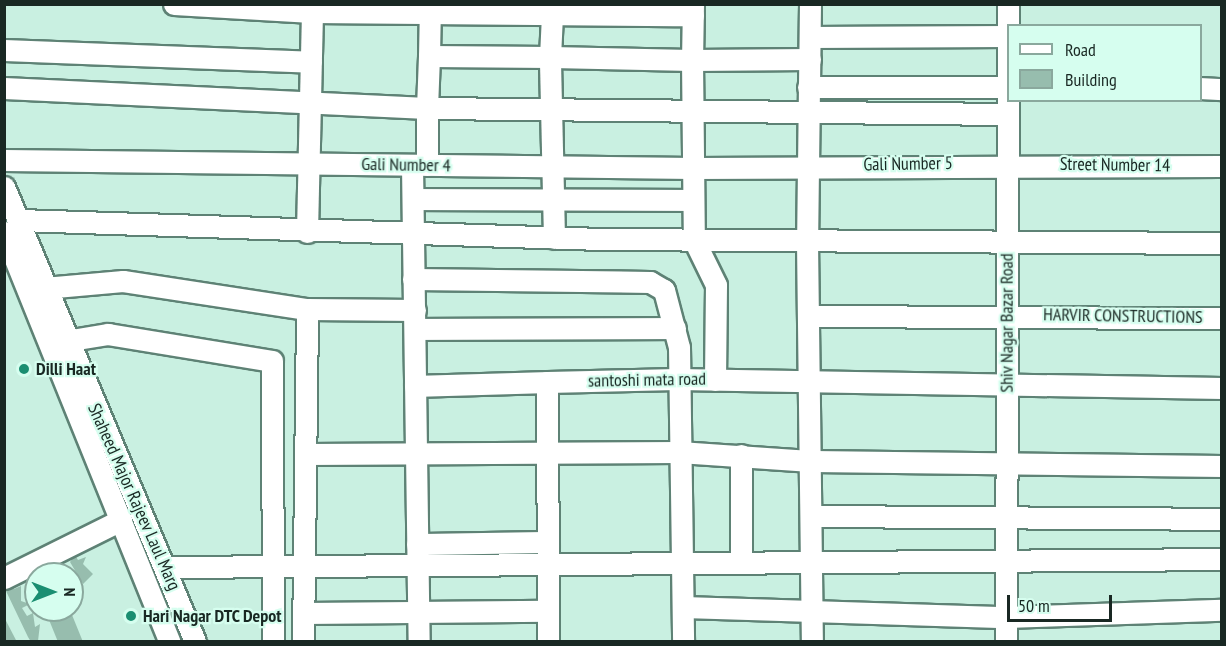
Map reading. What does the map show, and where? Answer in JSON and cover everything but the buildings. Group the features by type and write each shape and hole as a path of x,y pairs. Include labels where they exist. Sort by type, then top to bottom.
{"street":[{"path":"174,4 559,11 693,10 693,240 716,285 715,380"},
{"path":"810,4 807,242 812,382 812,642"},
{"name":"Shiv Nagar Bazar Road","path":"1007,24 1008,4"},
{"path":"306,232 312,8"},
{"path":"418,642 414,199 427,108 430,8"},
{"path":"554,238 550,57 559,11"},
{"path":"810,37 1007,36"},
{"path":"4,50 311,62"},
{"path":"429,56 692,60 810,59"},
{"path":"808,87 1007,87"},
{"path":"4,88 427,108 1007,114"},
{"path":"1202,88 1221,88"},
{"name":"Shiv Nagar Bazar Road","path":"1006,642 1007,102"},
{"name":"Gali Number 4","path":"4,160 693,168 808,165"},
{"name":"Gali Number 5","path":"808,165 1008,163"},
{"name":"Street Number 14","path":"1008,163 1221,166"},
{"name":"Shaheed Major Rajeev Laul Marg","path":"4,187 12,226 10,258 170,642"},
{"path":"414,199 693,200"},
{"path":"12,226 415,232 554,238 1007,246 1221,243"},
{"name":"Shaheed Major Rajeev Laul Marg","path":"12,226 44,288 65,341 166,567 195,642"},
{"path":"413,279 650,282 664,290 675,328 683,642"},
{"path":"44,288 123,281 307,309 415,320 675,328"},
{"path":"303,642 301,566 306,454 307,309"},
{"name":"HARVIR CONSTRUCTIONS","path":"809,316 1007,314 1221,318"},
{"path":"65,341 108,334 272,361 273,642"},
{"name":"santoshi mata road","path":"415,386 677,379 1007,387 1221,388"},
{"path":"547,382 548,642"},
{"path":"306,454 679,452 812,461 1221,466"},
{"path":"741,455 741,559"},
{"path":"812,516 1221,519"},
{"path":"4,578 121,520"},
{"path":"417,544 548,542"},
{"path":"166,567 548,566 741,559 1006,564 1221,559"},
{"path":"683,607 1006,617 1221,610"},
{"path":"304,613 418,610 548,611"}],"place":[{"name":"Dilli Haat","path":"24,369"},
{"name":"Hari Nagar DTC Depot","path":"131,616"}]}
